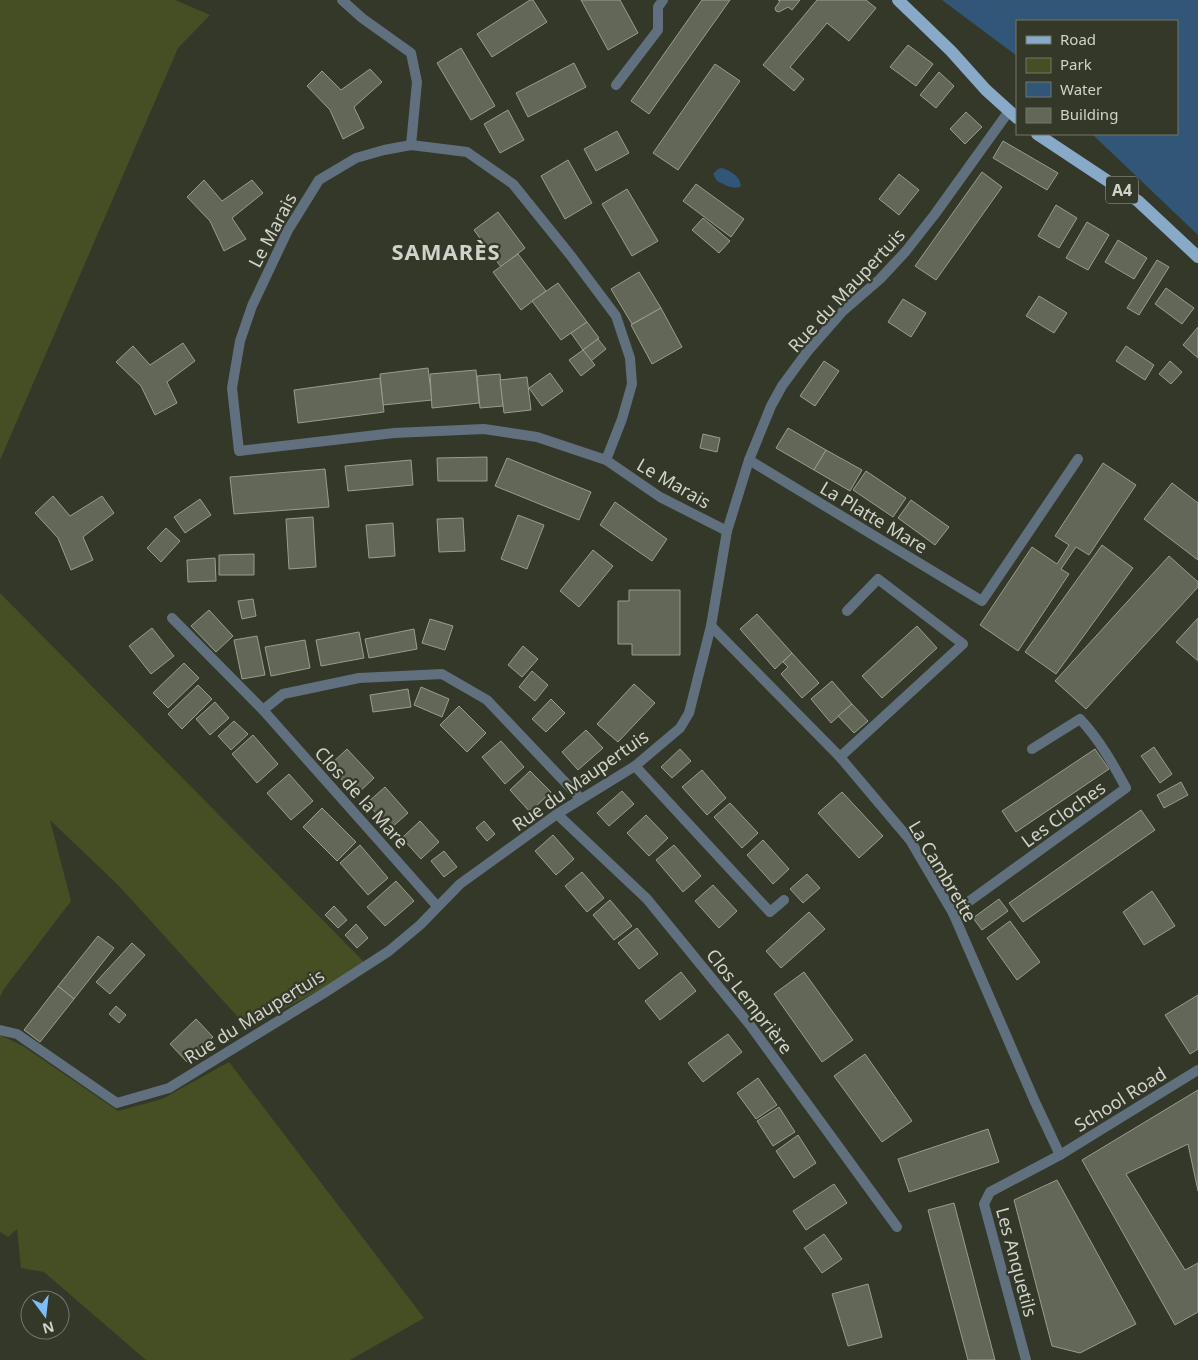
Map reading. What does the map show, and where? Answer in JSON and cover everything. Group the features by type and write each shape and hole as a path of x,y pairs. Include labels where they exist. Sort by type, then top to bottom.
{"main road":[{"path":"898,0 1013,115"},
{"name":"A4","path":"1039,135 1138,201 1198,257"}],"street":[{"path":"342,0 362,18 411,53 417,82 411,145"},
{"path":"616,85 658,30 659,2"},
{"name":"Rue du Maupertuis","path":"0,1030 17,1034 117,1103 169,1088 388,951 420,925 460,884 557,814 636,766 680,728 688,713 711,626 728,531 749,460 771,406 782,386 807,352 842,312 880,279 906,251 1013,115"},
{"name":"Le Marais","path":"606,460 622,420 632,384 630,358 616,316 513,184 467,152 411,145 356,158 319,180 288,230 252,306 240,341 232,388 239,451 394,433 484,429 537,437 606,460 660,497 728,531"},
{"name":"La Platte Mare","path":"749,460 982,601 1078,459"},
{"path":"840,757 963,644 878,579 847,611"},
{"name":"Clos de la Mare","path":"172,618 262,710 437,906"},
{"name":"La Cambrette","path":"711,626 840,757 910,840 953,913 1027,1085 1060,1155"},
{"path":"262,710 284,694 359,678 442,674 487,700 581,799"},
{"name":"Les Cloches","path":"953,913 1126,788 1113,765 1080,719 1032,749"},
{"path":"636,766 770,912 784,900"},
{"name":"Clos Lemprière","path":"557,814 648,899 750,1025 897,1227"},
{"name":"School Road","path":"1060,1155 1198,1070"},
{"name":"Les Anquetils","path":"1026,1360 984,1204 990,1192 1060,1155"}],"green space":[{"path":"0,0 175,0 210,15 178,48 0,460"},
{"path":"0,593 367,965 248,1028 119,886 50,820 71,901 4,989 0,997"},
{"path":"0,1035 23,1046 118,1111 162,1099 229,1062 424,1318 350,1360 146,1360 70,1294 70,1290 65,1290 44,1272 21,1268 17,1229 8,1237 0,1232"}],"water":[{"path":"942,0 1198,0 1198,235 1093,135 1178,135 1178,20 1016,20 1016,55"},
{"path":"722,168 734,174 739,179 741,186 735,188 717,181 713,174"}],"building":[{"path":"530,0 533,0 547,22 492,57 477,34"},
{"path":"581,0 620,0 638,33 608,50"},
{"path":"702,0 730,0 649,114 631,101"},
{"path":"778,0 800,0 792,10 788,7 779,12 775,8 780,1"},
{"path":"817,0 866,0 876,8 849,41 827,23 790,67 804,79 794,91 763,65"},
{"path":"908,45 933,64 916,86 890,67"},
{"path":"461,48 495,106 471,120 437,63"},
{"path":"574,63 586,87 528,117 516,93"},
{"path":"715,64 740,81 678,170 653,153"},
{"path":"370,69 382,82 354,107 364,128 343,139 330,110 307,86 322,71 341,90"},
{"path":"939,72 954,86 936,108 920,95"},
{"path":"508,110 524,140 500,153 484,124"},
{"path":"966,112 982,127 965,144 950,129"},
{"path":"617,131 629,153 596,171 584,149"},
{"path":"1003,141 1058,173 1047,190 993,158"},
{"path":"568,160 592,203 565,219 541,176"},
{"path":"982,172 1002,187 936,280 915,266"},
{"path":"899,174 919,190 899,215 879,199"},
{"path":"204,180 222,201 252,180 263,193 232,218 246,239 224,251 210,221 187,197"},
{"path":"696,184 744,219 731,237 683,201"},
{"path":"627,189 658,241 632,256 602,204"},
{"path":"1056,205 1077,218 1059,248 1038,236"},
{"path":"498,212 525,248 501,267 474,230"},
{"path":"703,218 730,241 719,253 692,230"},
{"path":"1087,222 1109,235 1088,270 1066,258"},
{"path":"1118,240 1147,258 1134,279 1105,262"},
{"path":"518,254 546,291 521,310 493,272"},
{"path":"1157,260 1169,267 1139,315 1127,308"},
{"path":"639,272 661,308 632,324 611,289"},
{"path":"558,283 587,322 561,340 532,301"},
{"path":"1166,288 1194,308 1182,324 1155,304"},
{"path":"1039,296 1067,313 1054,333 1026,316"},
{"path":"903,299 926,313 911,337 888,322"},
{"path":"661,308 682,347 652,364 631,325"},
{"path":"587,322 599,338 583,350 571,333"},
{"path":"1198,327 1198,358 1183,345"},
{"path":"598,339 606,349 591,361 583,350"},
{"path":"183,343 195,361 167,382 177,403 155,415 141,386 116,362 133,346 150,365"},
{"path":"1126,346 1154,365 1145,380 1116,361"},
{"path":"583,350 595,365 581,376 569,360"},
{"path":"824,361 839,371 815,406 800,396"},
{"path":"1170,361 1182,372 1171,384 1159,374"},
{"path":"428,368 432,400 383,405 380,374"},
{"path":"476,370 479,403 432,408 430,374"},
{"path":"550,373 563,391 542,406 529,388"},
{"path":"500,374 503,406 480,408 477,376"},
{"path":"527,377 531,410 504,413 500,380"},
{"path":"380,378 384,412 298,423 294,390"},
{"path":"788,428 826,450 814,470 776,448"},
{"path":"703,434 720,438 717,452 700,448"},
{"path":"826,450 862,470 850,491 814,470"},
{"path":"487,457 487,481 438,481 437,458"},
{"path":"507,458 591,492 579,520 495,486"},
{"path":"411,460 413,485 348,491 345,466"},
{"path":"1103,463 1136,485 1089,555 1076,547 1061,569 1069,574 1018,651 980,625 1032,547 1057,564 1069,545 1055,536"},
{"path":"325,469 329,507 234,514 230,477"},
{"path":"866,471 906,498 893,517 853,490"},
{"path":"1172,483 1198,503 1198,560 1144,519"},
{"path":"53,496 70,516 102,496 114,513 83,537 93,560 71,570 58,538 35,513"},
{"path":"200,499 211,515 185,533 174,517"},
{"path":"911,500 949,527 935,545 898,518"},
{"path":"615,502 667,539 652,561 600,525"},
{"path":"518,515 544,525 527,569 501,559"},
{"path":"313,517 316,567 289,569 286,519"},
{"path":"463,518 465,551 439,552 437,519"},
{"path":"393,523 395,556 369,558 366,525"},
{"path":"166,528 180,541 161,562 147,548"},
{"path":"1102,545 1133,568 1056,674 1025,652"},
{"path":"593,550 613,566 579,607 560,591"},
{"path":"254,554 254,575 219,575 219,555"},
{"path":"1169,556 1198,582 1198,587 1086,709 1055,681"},
{"path":"215,558 216,581 188,582 187,560"},
{"path":"629,590 680,590 680,655 632,655 632,644 618,644 618,601 629,601"},
{"path":"253,599 256,616 242,619 238,601"},
{"path":"209,610 233,636 216,652 191,626"},
{"path":"757,614 792,653 775,669 740,629"},
{"path":"1198,618 1198,661 1176,642"},
{"path":"430,619 453,626 445,650 422,643"},
{"path":"917,626 937,648 882,698 862,676"},
{"path":"152,628 174,656 151,674 129,646"},
{"path":"414,629 417,649 369,658 365,639"},
{"path":"359,632 364,658 321,666 316,640"},
{"path":"257,636 265,675 242,679 234,640"},
{"path":"305,640 310,668 271,676 265,647"},
{"path":"523,646 538,659 522,677 508,665"},
{"path":"792,653 819,683 802,698 781,674 788,667 783,662"},
{"path":"184,663 199,678 168,708 153,693"},
{"path":"532,671 548,685 535,701 519,687"},
{"path":"832,681 852,704 831,723 811,699"},
{"path":"634,684 655,703 618,742 597,724"},
{"path":"198,685 212,699 182,729 168,714"},
{"path":"421,687 449,699 442,717 414,705"},
{"path":"408,689 411,707 373,712 370,695"},
{"path":"551,699 565,713 546,732 532,719"},
{"path":"215,702 229,718 210,735 196,719"},
{"path":"852,704 868,721 854,733 838,716"},
{"path":"459,706 486,733 467,752 440,725"},
{"path":"234,721 248,734 231,750 218,736"},
{"path":"586,730 603,748 578,770 562,752"},
{"path":"253,735 278,764 257,783 232,754"},
{"path":"501,741 524,767 505,784 482,757"},
{"path":"1154,747 1172,774 1160,783 1141,756"},
{"path":"347,749 374,778 356,795 329,766"},
{"path":"680,749 691,761 672,778 661,767"},
{"path":"1095,749 1109,769 1016,832 1002,811"},
{"path":"702,770 726,798 707,815 682,787"},
{"path":"530,771 551,792 530,812 510,790"},
{"path":"289,774 313,801 291,820 267,793"},
{"path":"1181,782 1188,795 1164,808 1157,795"},
{"path":"385,787 408,813 390,829 367,803"},
{"path":"622,791 634,804 609,826 597,813"},
{"path":"842,792 883,836 859,858 818,813"},
{"path":"730,803 758,833 742,848 714,817"},
{"path":"322,808 356,842 337,861 303,827"},
{"path":"1141,810 1155,830 1023,922 1009,903"},
{"path":"646,815 668,838 649,856 627,833"},
{"path":"420,821 439,842 421,859 402,838"},
{"path":"484,821 495,834 487,841 476,828"},
{"path":"553,835 574,859 556,875 535,851"},
{"path":"763,840 789,869 773,884 747,855"},
{"path":"360,845 388,878 368,895 340,863"},
{"path":"674,845 701,876 683,892 656,860"},
{"path":"444,851 457,867 444,877 431,861"},
{"path":"582,872 604,898 587,912 565,886"},
{"path":"807,874 820,888 803,903 790,889"},
{"path":"396,881 414,901 385,926 367,907"},
{"path":"713,885 737,911 719,928 695,901"},
{"path":"1152,891 1175,926 1144,945 1123,912"},
{"path":"999,899 1008,911 982,930 973,918"},
{"path":"610,900 632,926 614,940 593,915"},
{"path":"334,906 347,920 338,928 325,915"},
{"path":"809,912 825,929 781,968 766,951"},
{"path":"1010,921 1040,962 1017,980 987,938"},
{"path":"356,924 368,938 357,948 345,935"},
{"path":"637,928 658,954 639,969 618,943"},
{"path":"98,936 114,948 74,999 58,986"},
{"path":"132,943 145,955 110,994 96,982"},
{"path":"681,972 696,991 660,1020 645,1001"},
{"path":"804,972 853,1040 822,1062 774,994"},
{"path":"58,986 74,999 40,1042 24,1030"},
{"path":"1198,995 1198,1049 1190,1054 1165,1015"},
{"path":"116,1006 126,1015 119,1023 109,1014"},
{"path":"196,1019 213,1037 187,1062 170,1044"},
{"path":"728,1034 742,1052 703,1082 688,1063"},
{"path":"865,1054 912,1121 882,1142 834,1076"},
{"path":"758,1078 777,1105 756,1119 737,1093"},
{"path":"1198,1090 1198,1191 1188,1144 1126,1174 1185,1270 1198,1263 1198,1312 1175,1325 1082,1160"},
{"path":"779,1107 795,1132 773,1146 757,1121"},
{"path":"988,1129 999,1162 909,1192 898,1159"},
{"path":"798,1135 816,1163 794,1178 776,1151"},
{"path":"1057,1180 1136,1324 1080,1353 1052,1346 1014,1200"},
{"path":"834,1184 847,1203 806,1230 793,1211"},
{"path":"954,1203 995,1360 968,1360 928,1210"},
{"path":"824,1234 842,1259 822,1273 804,1248"},
{"path":"868,1284 882,1337 848,1346 832,1294"}],"district":[{"name":"SAMARÈS","path":"446,251"}]}
